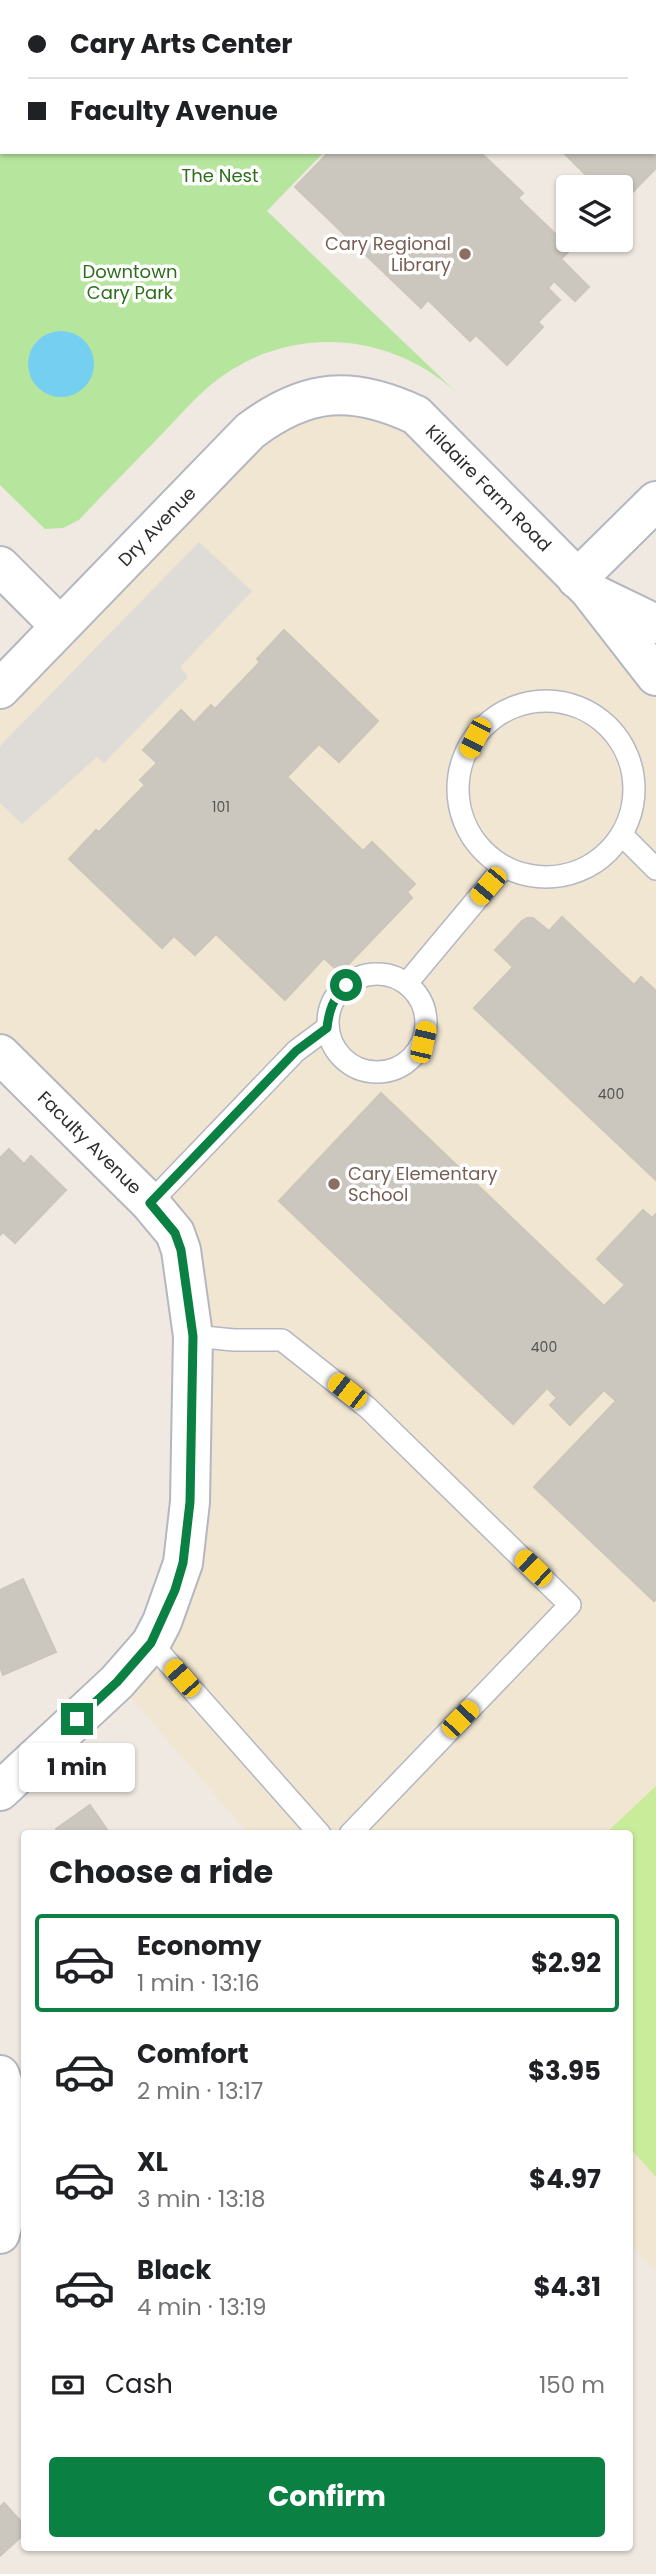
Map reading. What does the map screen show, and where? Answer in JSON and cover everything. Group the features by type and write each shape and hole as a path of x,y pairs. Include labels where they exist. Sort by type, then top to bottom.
{"street":[{"name":"Kildaire Farm Road","path":"335,394 366,397 393,404 416,415 584,585 656,676"},
{"name":"Dry Avenue","path":"0,689 250,431 275,412 303,401 335,394"},
{"path":"584,585 656,501"},
{"path":"0,566 60,626"},
{"name":"Kildaire Farm Road","path":"584,585 656,624"},
{"name":"Faculty Avenue","path":"0,1054 150,1203 175,1233 181,1250 193,1336 190,1502 183,1563 175,1590 151,1643 117,1682 0,1791"},
{"path":"0,2074 12,2119 14,2144 8,2205 0,2234"}],"lane":[{"path":"553,701 582,709 607,725 625,749 634,777 633,807 622,835 604,856 582,870 556,877 529,876 504,867 481,849 465,823 458,794 462,764 475,738 496,717 523,704 553,701"},
{"path":"622,835 656,869"},
{"path":"407,983 504,867"},
{"path":"392,975 407,983 418,994 425,1010 427,1026 423,1042 414,1056 401,1067 386,1072 369,1072 354,1067 340,1057 331,1044 327,1028 328,1012 335,997 346,985 360,976 392,975"},
{"path":"150,1203 296,1051 327,1028"},
{"path":"193,1336 234,1340 282,1340 368,1408 570,1605 354,1830"},
{"path":"151,1643 316,1830"}],"shaded area":[{"path":"393,404 656,656 656,2271 633,2248 633,1830 246,1830 117,1682 175,1590 181,1250 0,1054 0,689 275,412"},
{"path":"199,542 252,591 180,667 188,677 104,763 97,757 22,824 0,803 0,746"}],"green space":[{"name":"Downtown Cary Park","path":"0,154 322,154 267,211 456,392 429,371 400,356 368,346 336,342 304,344 272,351 242,364 213,383 79,520 63,528 45,529 0,485"},
{"path":"656,1786 656,2177 633,2151 633,1830 609,1830"}],"water":[{"path":"61,331 74,334 84,341 91,351 94,364 91,377 84,387 74,394 61,397 48,394 38,387 31,377 28,364 31,351 38,341 48,334"}],"building":[{"name":"Cary Regional Library","path":"327,154 482,154 523,193 518,198 556,235 556,252 568,252 561,259 589,287 575,301 554,281 548,288 560,300 538,322 543,327 507,365 476,335 470,341 428,300 421,308 295,187"},
{"path":"565,154 656,154 656,168 633,192 633,175 586,175"},
{"path":"284,630 378,721 339,762 319,744 287,777 363,851 372,842 415,884 407,892 412,898 340,973 324,958 285,1000 216,934 195,955 174,936 162,948 69,859 145,785 140,780 157,763 143,750 181,710 194,723 211,705 215,709 260,662 257,659"},
{"path":"562,917 634,985 641,977 656,991 656,1180 474,1008 513,967 495,950 522,921 533,918 549,931"},
{"name":"Cary Elementary School","path":"381,1093 604,1306 625,1285 597,1259 643,1210 652,1218 656,1214 654,1601 534,1487 616,1401 604,1390 570,1425 550,1405 557,1398 547,1388 513,1424 279,1201"},
{"path":"9,1149 24,1164 31,1156 66,1190 15,1243 3,1232 0,1235 0,1158"},
{"path":"23,1579 56,1652 3,1675 0,1667 0,1590"},
{"path":"90,1805 107,1830 57,1830"},
{"path":"4,2503 21,2522 21,2537 0,2556 0,2507"}],"place":[{"name":"Cary Regional Library","path":"465,254"},
{"name":"Cary Elementary School","path":"334,1184"}],"route":[{"path":"77,1719 117,1682 151,1643 175,1590 183,1563 190,1502 193,1336 181,1250 175,1233 150,1203 296,1051 327,1028 328,1012 335,997 346,985"}],"park label":[{"name":"The Nest","path":"220,176"}]}
